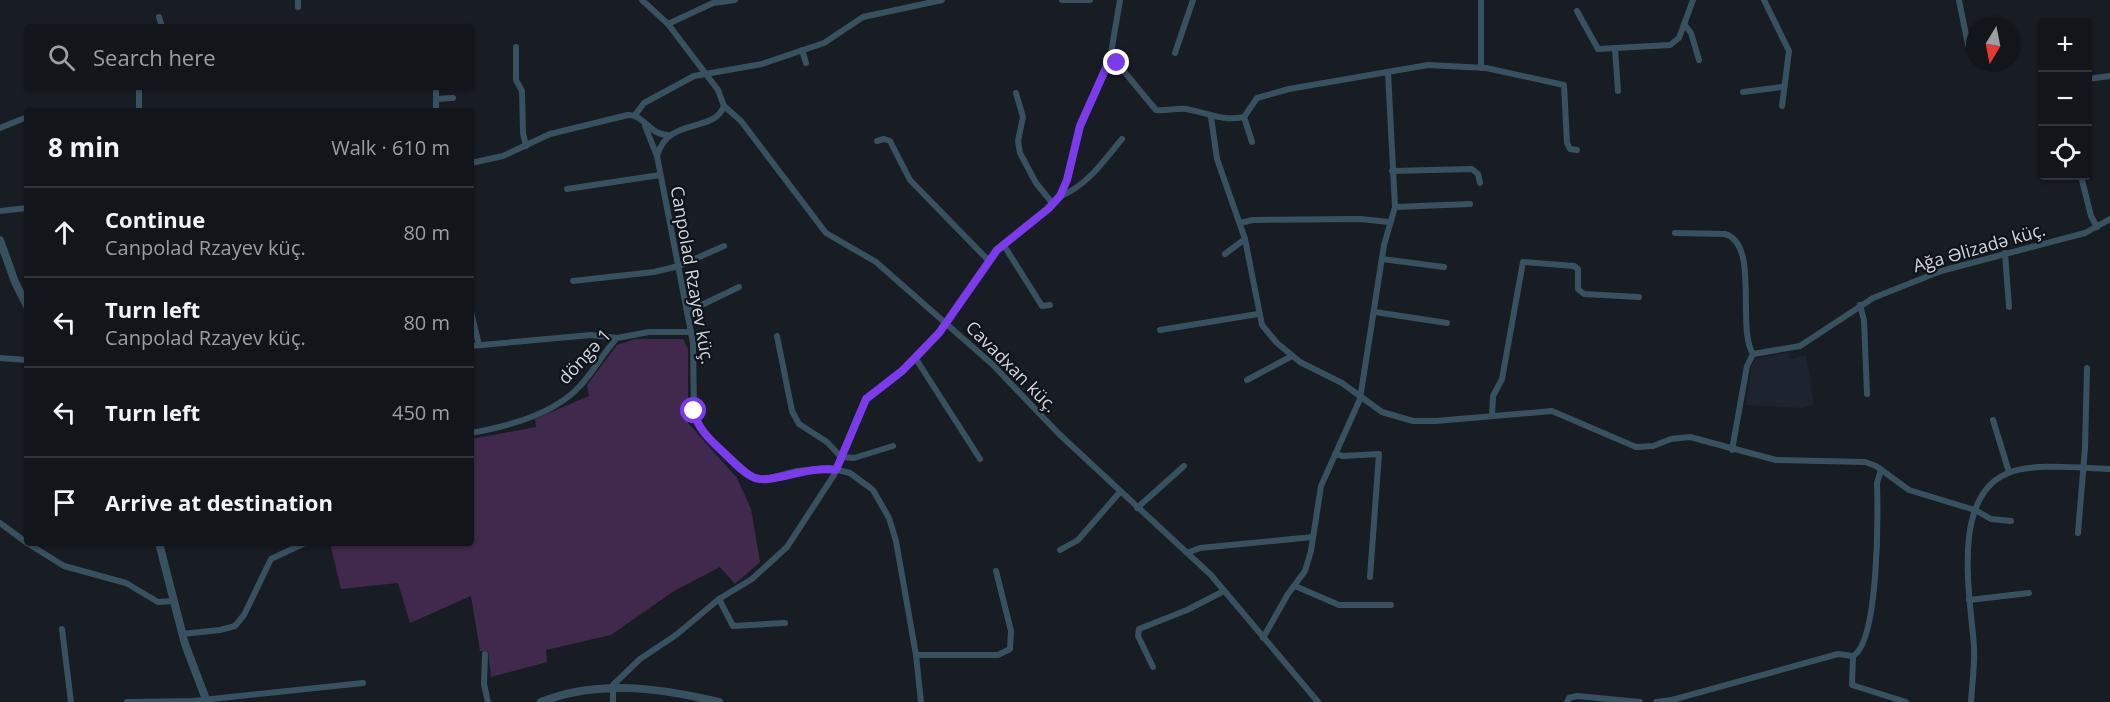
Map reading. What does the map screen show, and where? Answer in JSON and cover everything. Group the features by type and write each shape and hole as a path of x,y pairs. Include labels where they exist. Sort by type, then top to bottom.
{"street":[{"name":"Cavadxan küç.","path":"642,0 668,24 718,90 724,106 741,121 826,233 876,262 947,323 1120,492 1188,553 1224,591 1318,702"},
{"path":"668,24 713,3 735,0"},
{"path":"474,162 503,156 562,131 635,115 644,103 675,84 705,73 762,64 831,39 846,26 863,17 942,0"},
{"path":"1062,0 1090,0"},
{"path":"613,702 612,688 640,659 676,635 719,599 752,579 787,547 836,470 866,399 916,358 947,323 988,260 1003,244 1060,196 1067,180 1080,126 1110,59 1120,0"},
{"path":"1174,53 1193,0"},
{"path":"1480,0 1481,68"},
{"path":"1577,11 1596,47 1602,50 1670,45 1676,43 1693,0"},
{"path":"1764,0 1789,51 1782,87 1782,106"},
{"path":"1959,0 1966,35"},
{"path":"159,17 161,24"},
{"path":"1684,24 1691,33 1700,60"},
{"path":"516,47 516,80 522,91 523,134 526,146"},
{"path":"1615,49 1618,91"},
{"path":"801,50 806,63"},
{"path":"1110,59 1117,63 1156,110 1181,108 1210,117 1244,117"},
{"path":"1244,117 1257,98 1289,89 1428,65 1481,68 1564,85 1567,143 1570,149 1577,150"},
{"path":"1263,638 1284,600 1305,571 1313,537 1317,499 1360,399 1376,312 1382,259 1389,222 1395,207 1392,171 1392,114 1388,72"},
{"path":"2092,78 2110,76"},
{"path":"1743,92 1782,87"},
{"path":"139,90 139,108"},
{"path":"436,90 436,108"},
{"path":"1016,93 1023,117 1018,141 1020,153 1036,183 1053,204"},
{"path":"436,99 453,98"},
{"path":"635,115 656,133 668,135 716,117 724,106"},
{"path":"1210,117 1217,159 1245,239 1258,314 1269,334 1292,356 1312,369 1342,383 1360,399 1382,412 1413,421 1552,411 1636,447 1650,447 1671,439 1690,437 1776,460 1865,462 1881,470 1909,490 1975,510 1991,519 2011,521"},
{"path":"1244,117 1252,141"},
{"path":"0,128 24,118"},
{"name":"Canpolad Rzayev küç.","path":"644,123 657,156 691,332 695,362 695,418 712,441 747,474 757,479 773,478 811,469 836,470 864,482 879,499 890,518 898,552 916,655 921,702"},
{"path":"657,156 661,144 668,135"},
{"path":"877,141 884,139 890,141 910,180 988,260"},
{"path":"1060,196 1075,189 1089,178 1122,139"},
{"path":"1392,171 1472,169 1478,174 1480,183"},
{"path":"567,189 660,175"},
{"path":"2082,180 2091,216 2097,227"},
{"path":"1395,207 1470,204"},
{"path":"0,211 24,208"},
{"path":"1240,223 1253,220 1359,219 1389,222"},
{"name":"Ağa Əlizadə küç.","path":"1753,354 1800,346 1860,305 1941,271 2085,233 2110,219"},
{"path":"1675,233 1732,236 1742,255 1746,283 1747,342 1753,354 1747,366 1732,450"},
{"path":"1225,254 1245,239"},
{"path":"0,240 24,300"},
{"path":"1003,244 1042,306 1050,305"},
{"path":"573,281 636,274 679,266 724,246"},
{"path":"2005,253 2009,307"},
{"path":"1382,259 1444,267"},
{"path":"1492,417 1493,396 1502,379 1523,262 1574,266 1578,269 1578,289 1584,294 1639,297"},
{"path":"687,312 739,287"},
{"path":"1860,305 1864,320 1867,394"},
{"path":"1376,312 1447,323"},
{"path":"1160,330 1258,314"},
{"path":"474,324 479,345"},
{"name":"döngə 1","path":"474,432 514,423 568,396 581,385 616,338 648,332 691,332"},
{"path":"474,346 591,335 616,338"},
{"path":"777,336 794,417 841,457 854,458 893,446"},
{"path":"1247,380 1292,356"},
{"path":"0,358 24,360"},
{"path":"916,358 981,459"},
{"path":"2078,533 2087,368"},
{"path":"1993,420 2009,472"},
{"path":"1335,454 1343,456 1380,454 1370,577"},
{"path":"1137,508 1184,466"},
{"path":"1971,702 1974,650 1968,553 1971,523 1975,510 1989,487 2009,472 2110,469"},
{"path":"1881,470 1877,483 1874,588 1862,645 1853,656 1852,685 1857,689 1906,702"},
{"path":"1060,550 1077,540 1120,492"},
{"path":"0,523 24,541"},
{"path":"1188,553 1200,548 1313,537"},
{"path":"32,546 64,566 126,583 158,602 174,601"},
{"path":"160,546 182,634 207,701"},
{"path":"182,634 235,626 244,615 270,560 296,546"},
{"path":"916,655 998,654 1010,649 1011,632 996,571"},
{"path":"1295,586 1339,605 1391,605"},
{"path":"1153,667 1138,636 1139,629 1187,610 1224,591"},
{"path":"1970,600 2029,593"},
{"path":"719,599 734,626 785,623"},
{"path":"62,629 71,702"},
{"path":"485,654 484,684 488,702"},
{"path":"1656,702 1672,700 1838,654 1853,656"},
{"path":"127,702 207,701 363,683"},
{"path":"541,702 570,692 612,688 648,688 719,702"},
{"path":"1567,702 1569,698 1577,696 1640,702"}],"shaded area":[{"path":"635,339 683,339 688,349 688,423 737,478 751,509 760,562 735,584 720,567 674,591 611,635 546,650 547,662 491,677 488,651 480,651 471,596 410,623 398,583 341,589 331,546 474,546 474,438 536,427 535,419 589,396 587,385 617,345"},
{"path":"1789,352 1791,359 1806,355 1814,405 1801,408 1746,405 1751,368 1755,359"}],"route":[{"path":"694,411 701,429 752,477 762,480 811,469 836,470 863,403 870,394 916,358 947,323 982,268 997,250 1012,235 1048,209 1060,196 1067,180 1083,117 1110,59 1117,63"}]}
